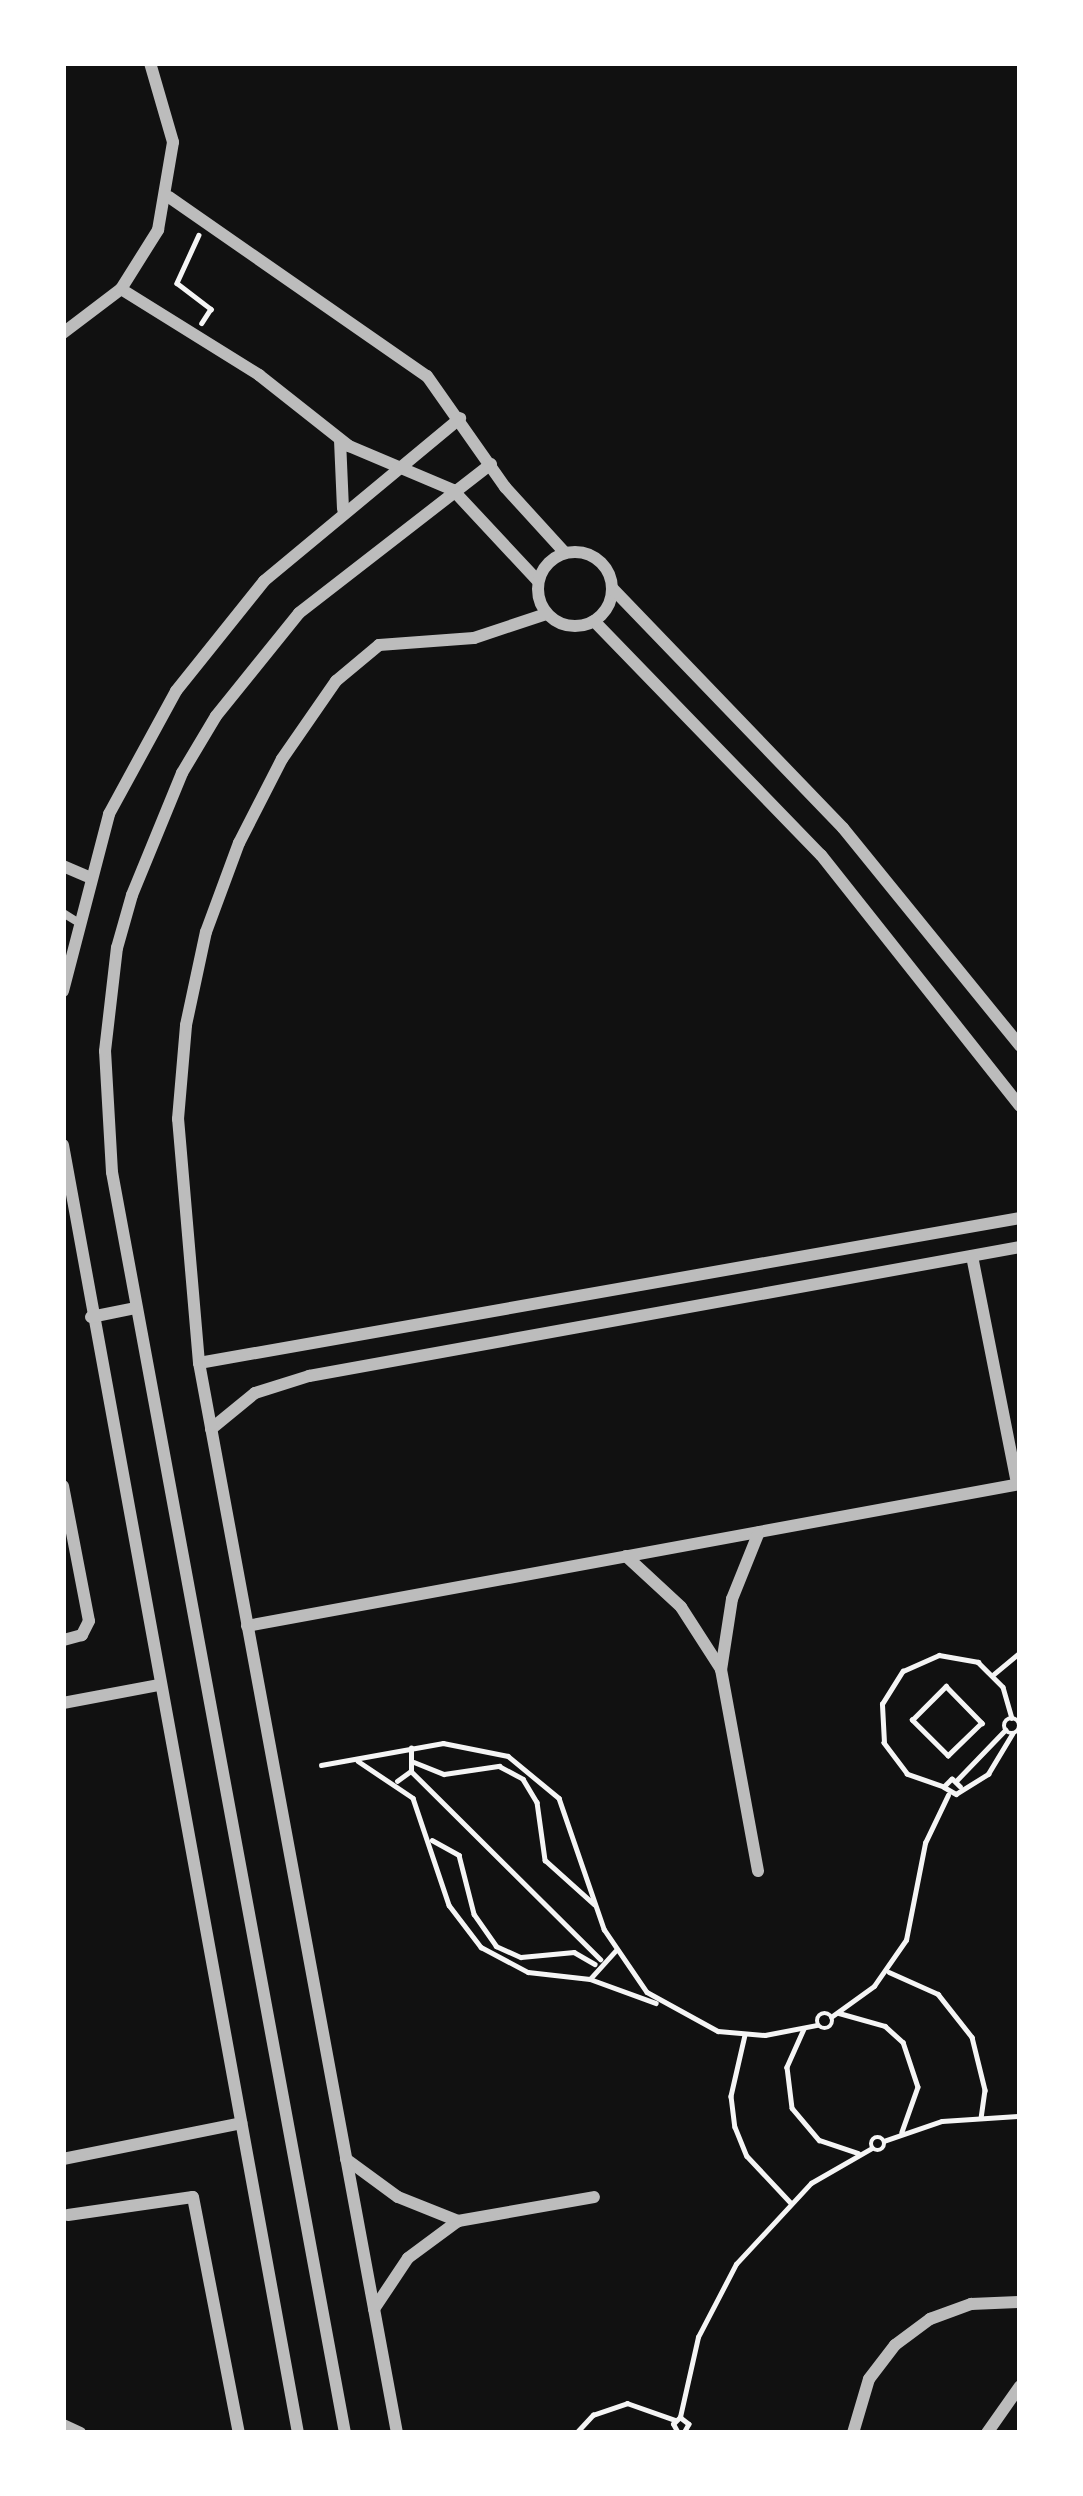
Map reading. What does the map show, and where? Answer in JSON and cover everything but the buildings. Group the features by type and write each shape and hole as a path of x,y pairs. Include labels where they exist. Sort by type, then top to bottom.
{"street":[{"path":"63,333 122,289 169,197 173,142 151,63"},
{"path":"169,197 428,376 491,464 565,553 592,556 612,588 843,828 1020,1046"},
{"path":"122,289 196,332 340,440 453,490 538,581 547,614 561,624 594,621"},
{"path":"63,991 87,876 109,814 176,691 264,581 343,509 460,418"},
{"path":"340,440 343,509"},
{"path":"345,2433 112,1172 105,1051 117,948 154,833 193,754 255,662 348,568 491,464"},
{"path":"538,581 565,553"},
{"path":"594,621 612,588"},
{"path":"397,2433 199,1363 178,1119 186,1025 206,932 238,844 282,759 355,660 407,638 474,638 547,614"},
{"path":"594,621 820,855 1020,1106"},
{"path":"63,866 87,876"},
{"path":"63,1145 298,2433"},
{"path":"199,1363 1020,1218"},
{"path":"211,1429 255,1394 295,1379 1020,1247"},
{"path":"247,1626 1018,1484 972,1256"},
{"path":"91,1317 136,1308"},
{"path":"63,1486 89,1621 82,1635 63,1640"},
{"path":"758,1871 721,1670 732,1599 759,1532"},
{"path":"626,1556 681,1607 721,1670"},
{"path":"63,1703 159,1685"},
{"path":"63,2159 241,2123"},
{"path":"346,2159 398,2197 458,2221"},
{"path":"68,2215 193,2197 239,2433"},
{"path":"374,2309 409,2258 458,2221 594,2197"},
{"path":"853,2433 869,2379 895,2344 930,2319 971,2304 1020,2302"},
{"path":"987,2433 1020,2386"},
{"path":"64,2419 80,2433"}],"lane":[{"path":"63,913 76,921"}],"path":[{"path":"196,332 211,309 178,283 200,236"},
{"path":"994,1674 1020,1652"},
{"path":"946,1791 893,1760 884,1743 882,1704 903,1671 939,1655 978,1662 994,1674 1017,1720"},
{"path":"946,1686 982,1723 975,1730 948,1756 912,1720 946,1686"},
{"path":"817,2025 820,2014 839,2013 887,1971 912,1923 926,1844 946,1791 999,1762 1017,1720"},
{"path":"946,1791 1017,1720"},
{"path":"975,1730 988,1744"},
{"path":"321,1765 411,1748 476,1745 536,1774 575,1827 615,1951 668,2010"},
{"path":"397,1781 411,1771 411,1748"},
{"path":"353,1759 397,1781 432,1840 449,1905 481,1947 528,1972 590,1979 745,2035 817,2025 829,2029 831,2017"},
{"path":"414,1762 443,1774 499,1766 523,1779 537,1802 545,1860 597,1906"},
{"path":"411,1771 598,1961"},
{"path":"432,1840 459,1855 474,1914 496,1946 521,1958 574,1952 598,1961"},
{"path":"590,1979 598,1961 615,1951"},
{"path":"887,1971 938,1994 972,2037 985,2090 981,2118"},
{"path":"839,2013 863,2015 903,2042 918,2087 902,2132"},
{"path":"805,2029 787,2067 792,2108 819,2140 859,2153"},
{"path":"745,2035 731,2096 735,2127 756,2169 790,2202"},
{"path":"684,2433 678,2419 715,2300 790,2202 872,2148 874,2138 884,2140 902,2132 981,2118 1020,2116"},
{"path":"576,2433 593,2415 627,2403 678,2419 684,2433"}]}
